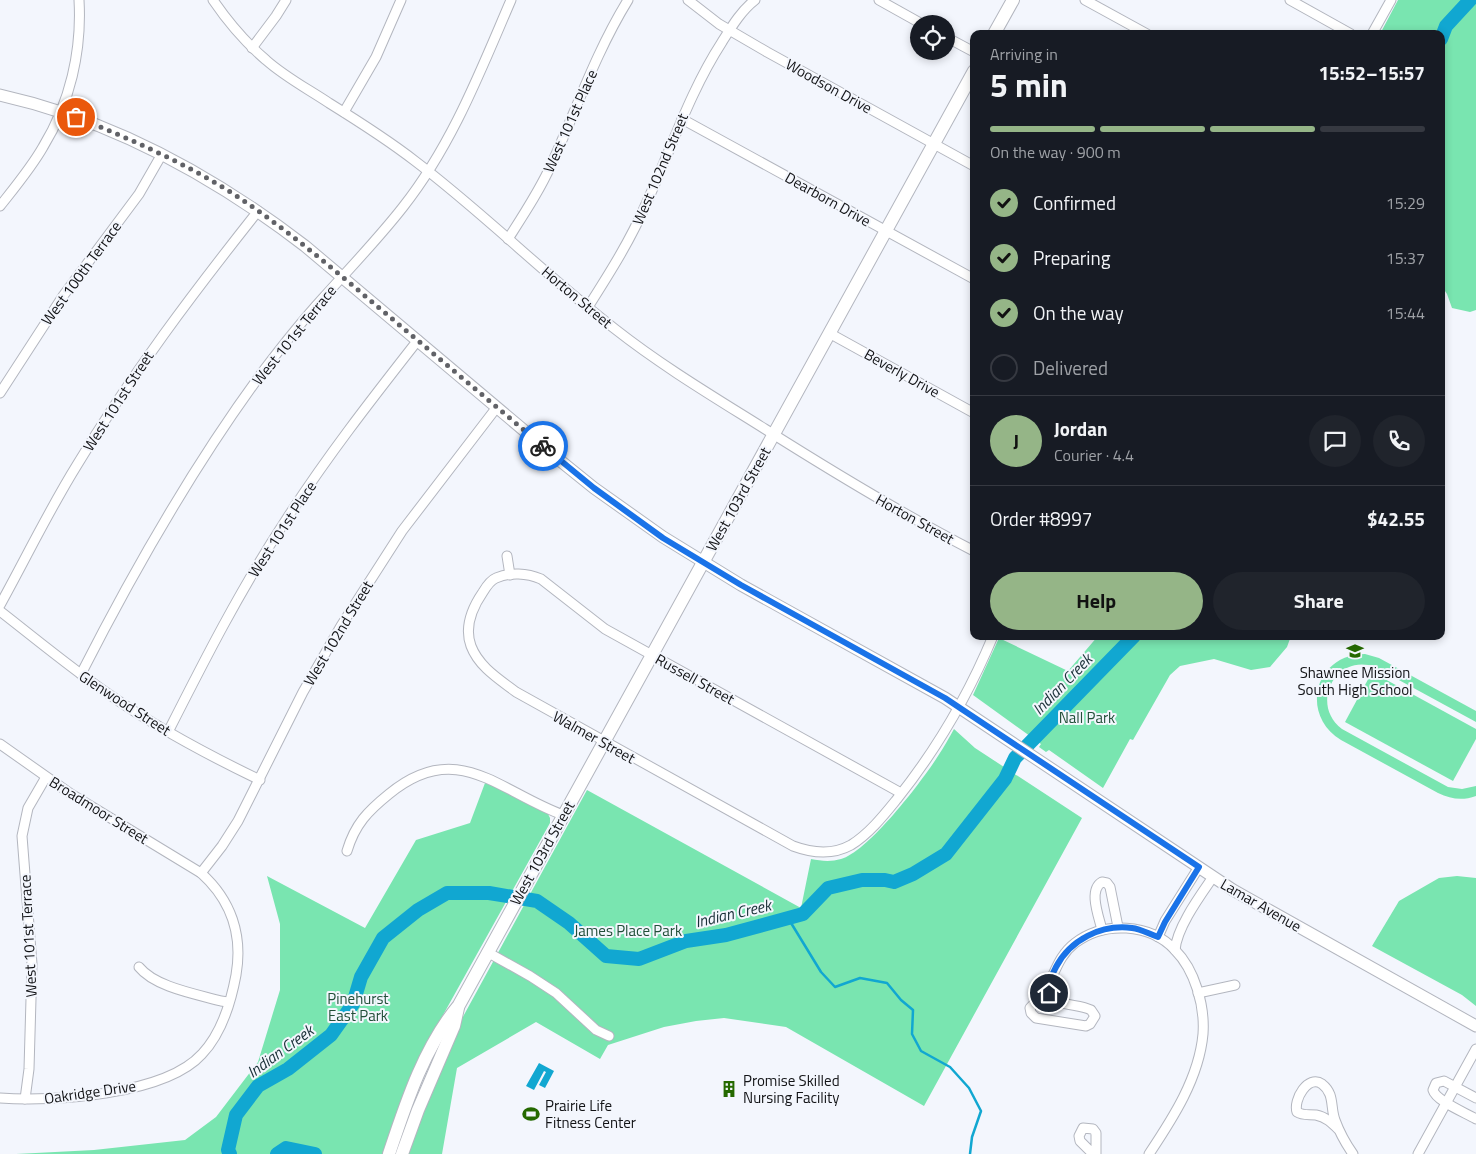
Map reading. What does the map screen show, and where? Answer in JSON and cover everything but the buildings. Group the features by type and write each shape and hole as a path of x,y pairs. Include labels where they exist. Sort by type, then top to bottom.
{"main road":[{"path":"996,30 1013,0"},
{"name":"West 103rd Street","path":"389,1154 410,1094 445,1022 459,1005 970,78"},
{"name":"West 103rd Street","path":"402,1154 421,1102 454,1026 459,1005"}],"street":[{"path":"0,206 42,148 61,112 75,66 79,40 79,0"},
{"name":"Horton Street","path":"213,0 223,15 252,48 287,76 396,147 429,172 588,307 644,351 679,375 868,493 970,548"},
{"path":"252,48 286,0"},
{"path":"344,112 376,57 401,0"},
{"name":"West 101st Terrace","path":"81,674 140,561 212,444 266,368 305,319 404,206 429,172 465,107 510,0"},
{"name":"West 101st Place","path":"508,239 551,165 602,46 628,0"},
{"name":"Woodson Drive","path":"688,0 730,30 970,164"},
{"name":"West 102nd Street","path":"588,307 619,258 635,228 698,82 742,13 756,0"},
{"path":"879,0 910,17"},
{"path":"1085,0 1140,30"},
{"path":"1290,0 1344,30"},
{"path":"1374,30 1391,0"},
{"path":"955,42 970,50"},
{"name":"Lamar Avenue","path":"0,95 61,112 120,134 204,176 258,211 305,246 594,488 630,515 702,562 930,689 999,733 1213,877 1476,1026"},
{"name":"Dearborn Drive","path":"682,118 970,278"},
{"name":"West 100th Terrace","path":"0,393 63,296 139,194 162,154"},
{"name":"West 101st Street","path":"0,605 58,497 111,410 162,334 258,211"},
{"name":"Beverly Drive","path":"830,333 970,411"},
{"name":"West 101st Place","path":"168,732 236,602 284,523 337,445 418,340"},
{"name":"West 102nd Street","path":"201,873 238,821 303,692 373,575 433,489 497,407"},
{"path":"507,556 510,575"},
{"name":"Russell Street","path":"510,575 529,574 547,582 605,629 901,793"},
{"name":"Walmer Street","path":"510,575 494,578 474,606 470,617 469,630 472,648 480,662 516,692 604,742 793,846 811,852 830,852 851,845 867,832 901,793"},
{"name":"Glenwood Street","path":"0,611 110,695 168,732 260,780"},
{"path":"901,793 931,754 960,708 978,673 991,640"},
{"name":"Broadmoor Street","path":"0,744 110,819 193,866 211,881 227,904 236,929 238,966 228,1002"},
{"path":"347,851 358,825 380,801 396,788 419,774 439,769 462,770 487,779 547,810 563,815"},
{"name":"West 101st Terrace","path":"26,1099 29,1069 32,964 22,836 28,808 46,777"},
{"path":"1158,937 1165,922 1199,867"},
{"path":"1175,950 1176,942 1183,926 1199,896 1213,877"},
{"path":"1102,930 1094,893 1098,884 1102,882 1107,883 1110,887 1118,927"},
{"path":"1047,987 1053,998 1060,1003 1091,1010 1095,1016 1092,1022 1086,1026 1036,1018 1033,1016 1030,1008 1039,1000 1056,966 1068,950 1082,939 1102,930 1118,927 1133,928 1158,937 1175,950 1189,970 1198,993 1203,1034 1197,1062 1182,1100 1149,1154"},
{"path":"488,952 556,993 596,1030 609,1036"},
{"path":"139,967 145,974 160,982 228,1002"},
{"path":"1198,993 1235,985"},
{"name":"Oakridge Drive","path":"0,1098 26,1099 103,1093 158,1080 179,1072 193,1063 210,1045 218,1030 228,1002"},
{"path":"1418,1154 1476,1049"},
{"path":"1340,1130 1325,1118 1313,1114 1302,1115 1297,1112 1296,1102 1309,1083 1314,1081 1320,1083 1331,1095 1332,1113 1353,1154"},
{"path":"1476,1098 1455,1086 1440,1081 1434,1086 1434,1094 1476,1119"}],"green space":[{"path":"1398,0 1476,0 1476,310 1470,312 1452,308 1445,291 1445,30 1382,30"},
{"name":"Nall Park","path":"998,640 1003,640 1068,671 1095,640 1290,640 1287,647 1270,667 1251,670 1214,659 1180,666 1170,675 1133,740 1130,739 1103,788 1049,750 1046,752 1039,747 1041,744 973,695"},
{"path":"1365,654 1379,658 1476,711 1476,722 1375,667 1361,665 1349,667 1339,674 1332,683 1328,695 1328,707 1332,719 1342,729 1448,787 1462,789 1476,786 1476,796 1457,799 1438,793 1341,740 1328,729 1320,716 1317,701 1319,687 1324,674 1334,664 1348,657"},
{"path":"1372,672 1476,729 1476,739 1453,781 1345,722"},
{"name":"James Place Park","path":"954,729 975,748 1082,818 924,1106 786,1027 724,1018 696,1021 664,1027 608,1045 600,1059 536,1022 457,1068 442,1154 405,1154 459,1024 587,790 801,908 811,859 834,861 841,859 852,854 880,830 920,781"},
{"name":"Pinehurst East Park","path":"485,783 503,790 548,814 550,823 433,1033 383,1154 16,1154 94,1150 185,1140 216,1117 258,1062 280,990 280,924 267,876 365,928 416,840 470,823"},
{"path":"1457,876 1476,878 1476,1006 1462,995 1372,946 1399,901 1439,878"}],"water":[{"path":"539,1063 554,1071 545,1088 539,1085 546,1072 544,1071 534,1090 526,1086"}],"waterway":[{"name":"Indian Creek","path":"1444,30 1470,0"},
{"name":"Indian Creek","path":"230,1154 228,1150 236,1115 258,1086 288,1069 331,1035 353,1004 361,977 383,938 418,910 447,893 489,893 537,901 569,923 606,956 639,959 686,941 726,935 803,914 828,888 862,880 894,882 913,874 946,854 1005,779 1015,758 1130,640"},
{"path":"788,918 821,972 835,987 860,978 887,983 901,1000 913,1010 912,1034 921,1051 950,1067 969,1088 981,1111 972,1137 970,1154"},
{"name":"Indian Creek","path":"277,1154 286,1148 315,1154"}],"way so far":[{"path":"76,117 120,134 162,154 204,176 270,218 330,266 543,446"}],"place":[{"name":"Shawnee Mission South High School","path":"1355,651"},
{"name":"Promise Skilled Nursing Facility","path":"729,1089"},
{"name":"Prairie Life Fitness Center","path":"531,1114"}],"route":[{"path":"543,446 594,488 663,538 741,585 945,698 1199,867 1165,922 1158,937 1133,928 1118,927 1095,932 1074,944 1062,956 1047,987 1049,993"}]}
